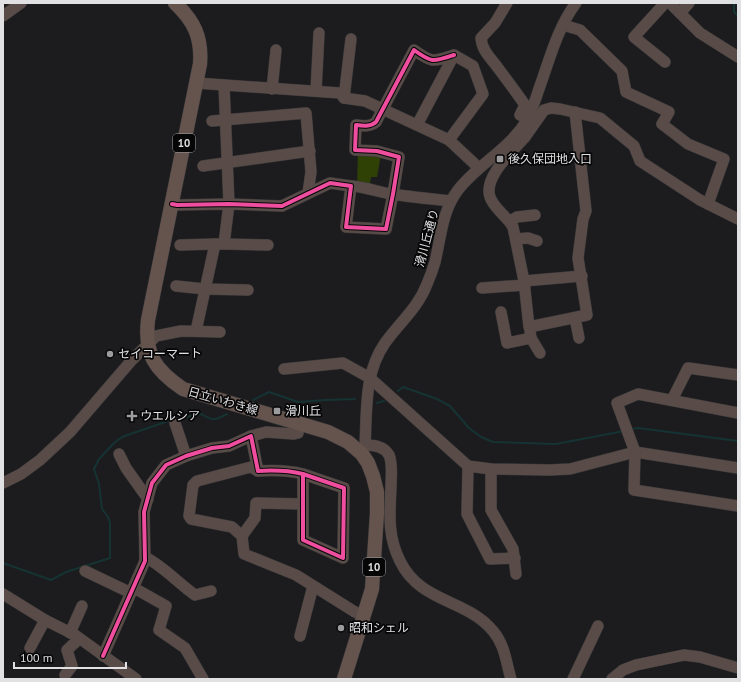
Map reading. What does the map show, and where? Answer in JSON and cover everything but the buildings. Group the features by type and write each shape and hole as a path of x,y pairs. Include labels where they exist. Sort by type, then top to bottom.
{"main road":[{"name":"日立いわき線","path":"175,3 186,14 193,25 198,36 201,56 148,320 146,337 147,345 157,366 164,375 183,389 300,424 341,438 363,449 374,476 378,502 373,582 344,679"}],"street":[{"path":"3,16 21,3"},
{"path":"507,3 495,23 481,38 487,55 496,65 524,105 520,115 528,118"},
{"path":"665,3 634,37 665,62"},
{"path":"670,3 700,34 738,57"},
{"path":"680,13 689,3"},
{"name":"滑川丘通り","path":"363,449 370,378 378,354 412,310 426,287 435,262 445,215 457,191 479,168 522,135 571,5"},
{"path":"563,25 580,30 622,71 626,92 669,112 662,124 688,144 724,158 708,204"},
{"path":"316,91 320,33"},
{"path":"344,98 350,39"},
{"path":"272,88 276,50"},
{"path":"351,186 346,227 386,229 394,194 399,157 377,151 355,150 356,125 367,126 373,125 376,122 414,50 428,60 439,60 454,55 473,66 483,94 449,140"},
{"path":"417,126 454,55"},
{"path":"196,83 340,93 344,98 365,101 449,140 479,168"},
{"path":"196,331 205,289 220,244 230,204 224,86"},
{"path":"540,353 530,333 524,283 513,227 510,221 494,205 490,197 488,187 491,178 522,135 544,110 551,108 560,109 600,118 634,146 640,161 700,200 738,219"},
{"path":"501,312 507,343 530,333 587,315 578,258 583,219 586,211 575,112"},
{"path":"212,121 306,114 311,172 308,193"},
{"path":"203,166 228,164 310,151"},
{"path":"172,204 282,206 330,183 357,186 394,194 451,201"},
{"path":"510,221 517,217 535,215"},
{"path":"516,239 528,238 537,241"},
{"path":"180,245 268,245"},
{"path":"482,288 582,276"},
{"path":"176,286 205,289 248,290"},
{"path":"574,318 579,338"},
{"path":"3,483 20,474 40,460 70,432 131,361 156,336 181,331 220,332"},
{"path":"284,369 343,363 370,378 468,466 491,469 570,469 635,452 738,468"},
{"path":"672,400 688,368 738,375"},
{"path":"738,413 638,394 618,403 635,452 634,490 738,506"},
{"path":"175,423 186,456"},
{"path":"103,656 145,561 144,512 152,483 166,466 186,456 212,448 229,446 251,436 266,432 298,433 300,424"},
{"path":"251,436 258,472"},
{"path":"363,449 374,445 381,448 389,456 391,471 390,532 394,548 400,562 417,584 432,595 480,619 493,630 501,642 511,679"},
{"path":"119,454 130,474 148,499"},
{"path":"468,466 467,514 490,559 514,558"},
{"path":"303,474 303,540 343,558 344,488 303,474 275,470 258,472 251,467 197,481 193,485 189,516 191,519 232,526 242,536 244,554 296,575 355,612 364,615"},
{"path":"491,469 491,510 513,549 516,574"},
{"path":"242,536 255,518 256,503 303,504"},
{"path":"145,557 155,562 195,595 212,591"},
{"path":"85,571 132,590 166,606 159,630 185,648 203,679"},
{"path":"300,636 313,586"},
{"path":"4,598 74,636 136,679"},
{"path":"65,676 72,666 67,650 74,636 82,606"},
{"path":"30,648 44,620"},
{"path":"573,679 598,626"},
{"path":"612,679 623,670 636,665 684,655 700,657 738,668"}],"green space":[{"path":"358,150 381,154 377,177 371,177 369,190 357,186"}],"waterway":[{"path":"734,3 734,12 738,16"},
{"path":"398,391 403,387 437,399 450,406 469,428 481,437 493,442 556,444 624,431"},
{"path":"253,400 269,392 298,402 355,399"},
{"path":"377,403 384,401"},
{"path":"176,419 201,414 208,418 214,419 227,414"},
{"path":"3,563 51,580 66,572 110,558 110,523 108,517 102,509 99,484 94,469 99,459 122,437 171,420"},
{"path":"630,429 638,428 738,441"}],"cycle path":[{"path":"172,204 282,206 330,183 351,186 346,227 386,229 399,157 377,151 355,150 356,125 364,126 374,124 376,122 414,50 433,60 454,55"},
{"path":"103,656 145,561 144,512 152,483 166,465 186,456 212,448 229,446 251,436 258,471 270,470 303,474 303,540 343,558 344,488 303,474"}],"place":[{"name":"後久保団地入口","path":"500,159"},
{"name":"セイコーマート","path":"110,354"},
{"name":"滑川丘","path":"277,411"},
{"name":"ウエルシア","path":"132,416"},
{"name":"昭和シェル","path":"341,628"}]}
